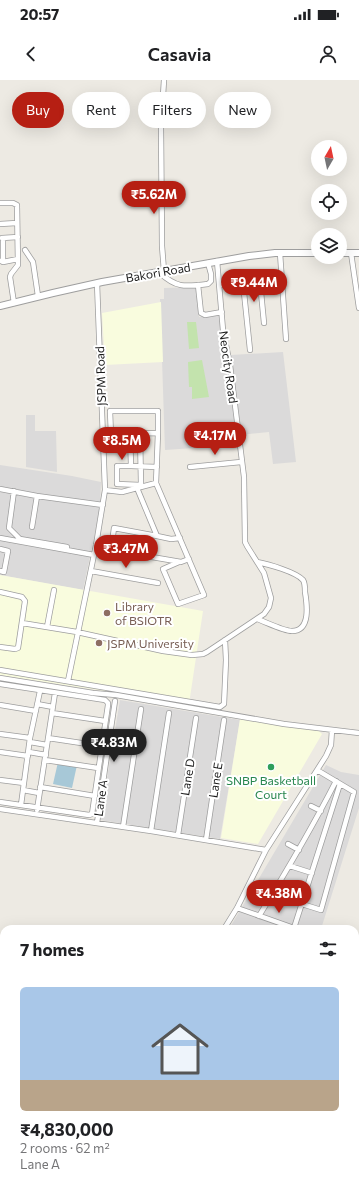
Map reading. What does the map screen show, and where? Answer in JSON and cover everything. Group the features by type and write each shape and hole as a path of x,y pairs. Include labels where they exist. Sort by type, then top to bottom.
{"street":[{"path":"164,80 162,127 162,271 168,281 182,286 208,284 211,280 208,263"},
{"path":"0,203 16,204 18,265 10,277 14,303"},
{"path":"0,224 17,223"},
{"path":"18,237 2,238 2,262 18,259"},
{"path":"26,250 33,262 38,296"},
{"path":"280,253 286,339"},
{"name":"Bakori Road","path":"0,306 97,283 217,261 280,253 311,253"},
{"path":"347,253 359,253"},
{"path":"351,253 359,308"},
{"name":"Neocity Road","path":"22,623 77,632 163,651 192,655 203,654 267,611 271,598 264,573 246,542 244,477 230,365 224,340 217,261"},
{"path":"220,285 282,280"},
{"path":"260,282 264,323"},
{"name":"JSPM Road","path":"68,681 77,632 91,571 105,490 97,283"},
{"path":"243,283 250,350"},
{"path":"198,285 201,313 205,315 222,312"},
{"path":"112,435 110,411 158,411 156,482 189,559 204,595 178,604 163,569 189,559"},
{"path":"140,433 139,487 157,536"},
{"path":"102,435 158,433"},
{"path":"130,434 131,466"},
{"path":"190,467 241,462"},
{"path":"139,487 117,484 117,466 157,467"},
{"path":"105,490 122,492 156,482"},
{"path":"0,489 37,496 103,505"},
{"path":"14,491 10,528 15,534 20,539 67,547"},
{"path":"32,527 37,496"},
{"path":"180,538 171,539 114,528 111,550 181,562"},
{"path":"0,538 94,555"},
{"path":"0,549 8,551 4,572 0,572"},
{"path":"257,562 273,566 302,579 304,584 307,612 302,627 291,631 257,619"},
{"path":"91,571 158,583"},
{"path":"47,627 54,590"},
{"path":"0,592 22,597 25,601 18,648 0,647"},
{"path":"0,670 220,707 224,704 226,660 225,640"},
{"path":"0,678 93,693 116,695 284,724 359,733"},
{"path":"0,684 107,701 108,705 101,746 93,813 91,815 0,802"},
{"path":"47,692 48,685"},
{"path":"21,805 30,740 40,691"},
{"path":"36,814 56,693"},
{"name":"Lane A","path":"97,823 115,701"},
{"path":"37,704 53,707"},
{"path":"0,705 36,711"},
{"path":"123,827 141,709"},
{"path":"52,713 105,720"},
{"path":"151,831 169,713"},
{"name":"Lane D","path":"178,835 196,718"},
{"name":"Lane E","path":"206,840 224,720"},
{"path":"226,925 237,908 266,850 330,749 332,730"},
{"path":"0,734 47,744"},
{"path":"48,738 101,746"},
{"path":"0,752 28,754 98,768"},
{"path":"302,904 321,910 354,792 317,770"},
{"path":"0,780 24,783"},
{"path":"258,916 290,866 338,783"},
{"path":"295,925 338,783"},
{"path":"40,787 95,796"},
{"path":"23,790 39,793"},
{"path":"311,806 321,811"},
{"path":"0,809 178,835 266,850"},
{"path":"288,844 299,850"},
{"path":"290,866 312,873"},
{"path":"237,908 285,925"}],"shaded area":[{"path":"196,287 199,317 219,315 223,351 226,351 238,438 208,441 208,447 165,450 160,299 164,299 164,288"},
{"path":"161,302 163,362 105,365 102,313"},
{"path":"283,352 296,462 273,464 269,432 240,435 231,355"},
{"path":"26,415 35,415 35,431 56,431 57,472 26,467"},
{"path":"0,465 101,482 100,509 83,590 0,575"},
{"name":"JSPM University","path":"0,575 203,611 189,704 0,675"},
{"path":"120,700 240,720 220,839 100,820"},
{"path":"240,719 319,731 322,734 258,844 221,838"},
{"path":"326,765 341,772 359,775 359,808 322,925 231,925"}],"green space":[{"path":"187,322 196,322 199,348 189,349"},
{"path":"202,360 209,397 192,399 192,387 189,387 188,362"}],"water":[{"path":"58,762 77,765 72,788 53,784"}],"place":[{"name":"Library of BSIOTR","path":"107,613"},
{"name":"JSPM University","path":"99,643"},
{"name":"SNBP Basketball Court","path":"271,767"}]}
